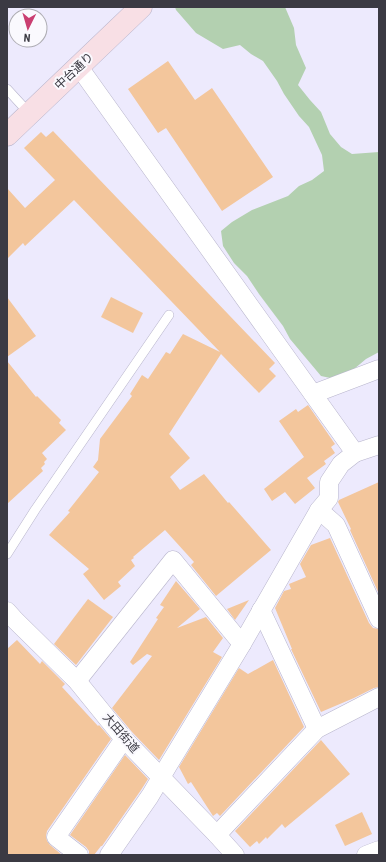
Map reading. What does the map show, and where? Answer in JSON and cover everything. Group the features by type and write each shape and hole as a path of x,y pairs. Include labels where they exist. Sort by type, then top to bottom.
{"street":[{"name":"中台通り","path":"7,134 141,7"},
{"path":"79,66 355,453"},
{"path":"313,394 379,369"},
{"path":"109,855 150,796 242,644 319,510 329,498 329,482 341,464 355,453 379,445"},
{"path":"319,510 336,525 379,619"},
{"path":"77,681 173,560 242,644"},
{"path":"261,610 317,729"},
{"name":"大田街道","path":"10,620 77,681 124,739 235,855"},
{"path":"217,835 317,729 379,697"},
{"path":"79,855 56,837 124,739"},
{"path":"366,855 379,850"}],"lane":[{"path":"7,89 29,114"},
{"path":"7,554 35,510 169,315"}],"green space":[{"path":"175,7 285,7 294,28 296,45 306,68 298,85 321,112 330,134 341,147 352,154 379,152 379,352 366,359 348,374 335,379 321,376 290,339 283,326 247,276 234,263 223,246 221,231 232,222 252,210 288,196 299,186 312,180 324,171 322,155 309,127 299,116 263,61 240,45 223,49 196,33"}],"building":[{"path":"168,61 195,100 212,88 273,177 222,211 166,128 158,133 128,89"},
{"path":"53,131 275,363 269,369 276,376 259,393 221,354 169,434 190,458 170,477 180,490 204,474 271,550 216,596 191,565 194,562 165,530 133,557 134,558 131,560 135,566 118,582 121,586 104,600 83,574 89,569 49,535 70,512 68,511 99,472 93,467 98,460 100,439 132,396 130,394 142,375 148,379 166,352 170,354 183,334 220,352 74,200 25,246 23,243 7,259 7,188 25,208 55,180 24,148 41,132 46,137"},
{"path":"7,297 36,336 7,357"},
{"path":"111,297 143,313 133,333 101,317"},
{"path":"7,361 36,397 37,396 61,420 59,423 66,430 42,453 47,459 41,468 43,471 7,504"},
{"path":"308,405 335,444 331,447 335,453 324,461 326,464 307,478 315,488 295,504 285,492 272,501 264,489 304,457 279,421 296,409 298,412"},
{"path":"379,482 379,594 338,502 339,500"},
{"path":"330,538 369,623 373,628 379,629 379,687 321,712 291,649 275,608 284,591 291,589 289,584 306,577 300,564 311,545"},
{"path":"176,581 200,609 177,628 206,617 223,638 213,652 222,657 159,760 132,732 112,708 152,656 147,654 133,665 130,662 158,619 156,618 164,607 160,605"},
{"path":"88,599 113,617 76,665 54,644"},
{"path":"249,600 235,620 227,609"},
{"path":"17,640 40,664 42,661 65,684 62,687 111,739 47,831 47,841 62,855 7,855 7,649"},
{"path":"273,660 304,727 220,816 217,813 213,816 191,782 188,784 179,767 239,668 248,674"},
{"path":"321,740 350,774 285,828 282,824 267,839 266,837 259,844 257,841 250,847 235,831"},
{"path":"125,755 148,779 102,846 94,855 89,855 89,851 86,847 70,835"},
{"path":"362,812 372,834 345,846 335,825"}]}
